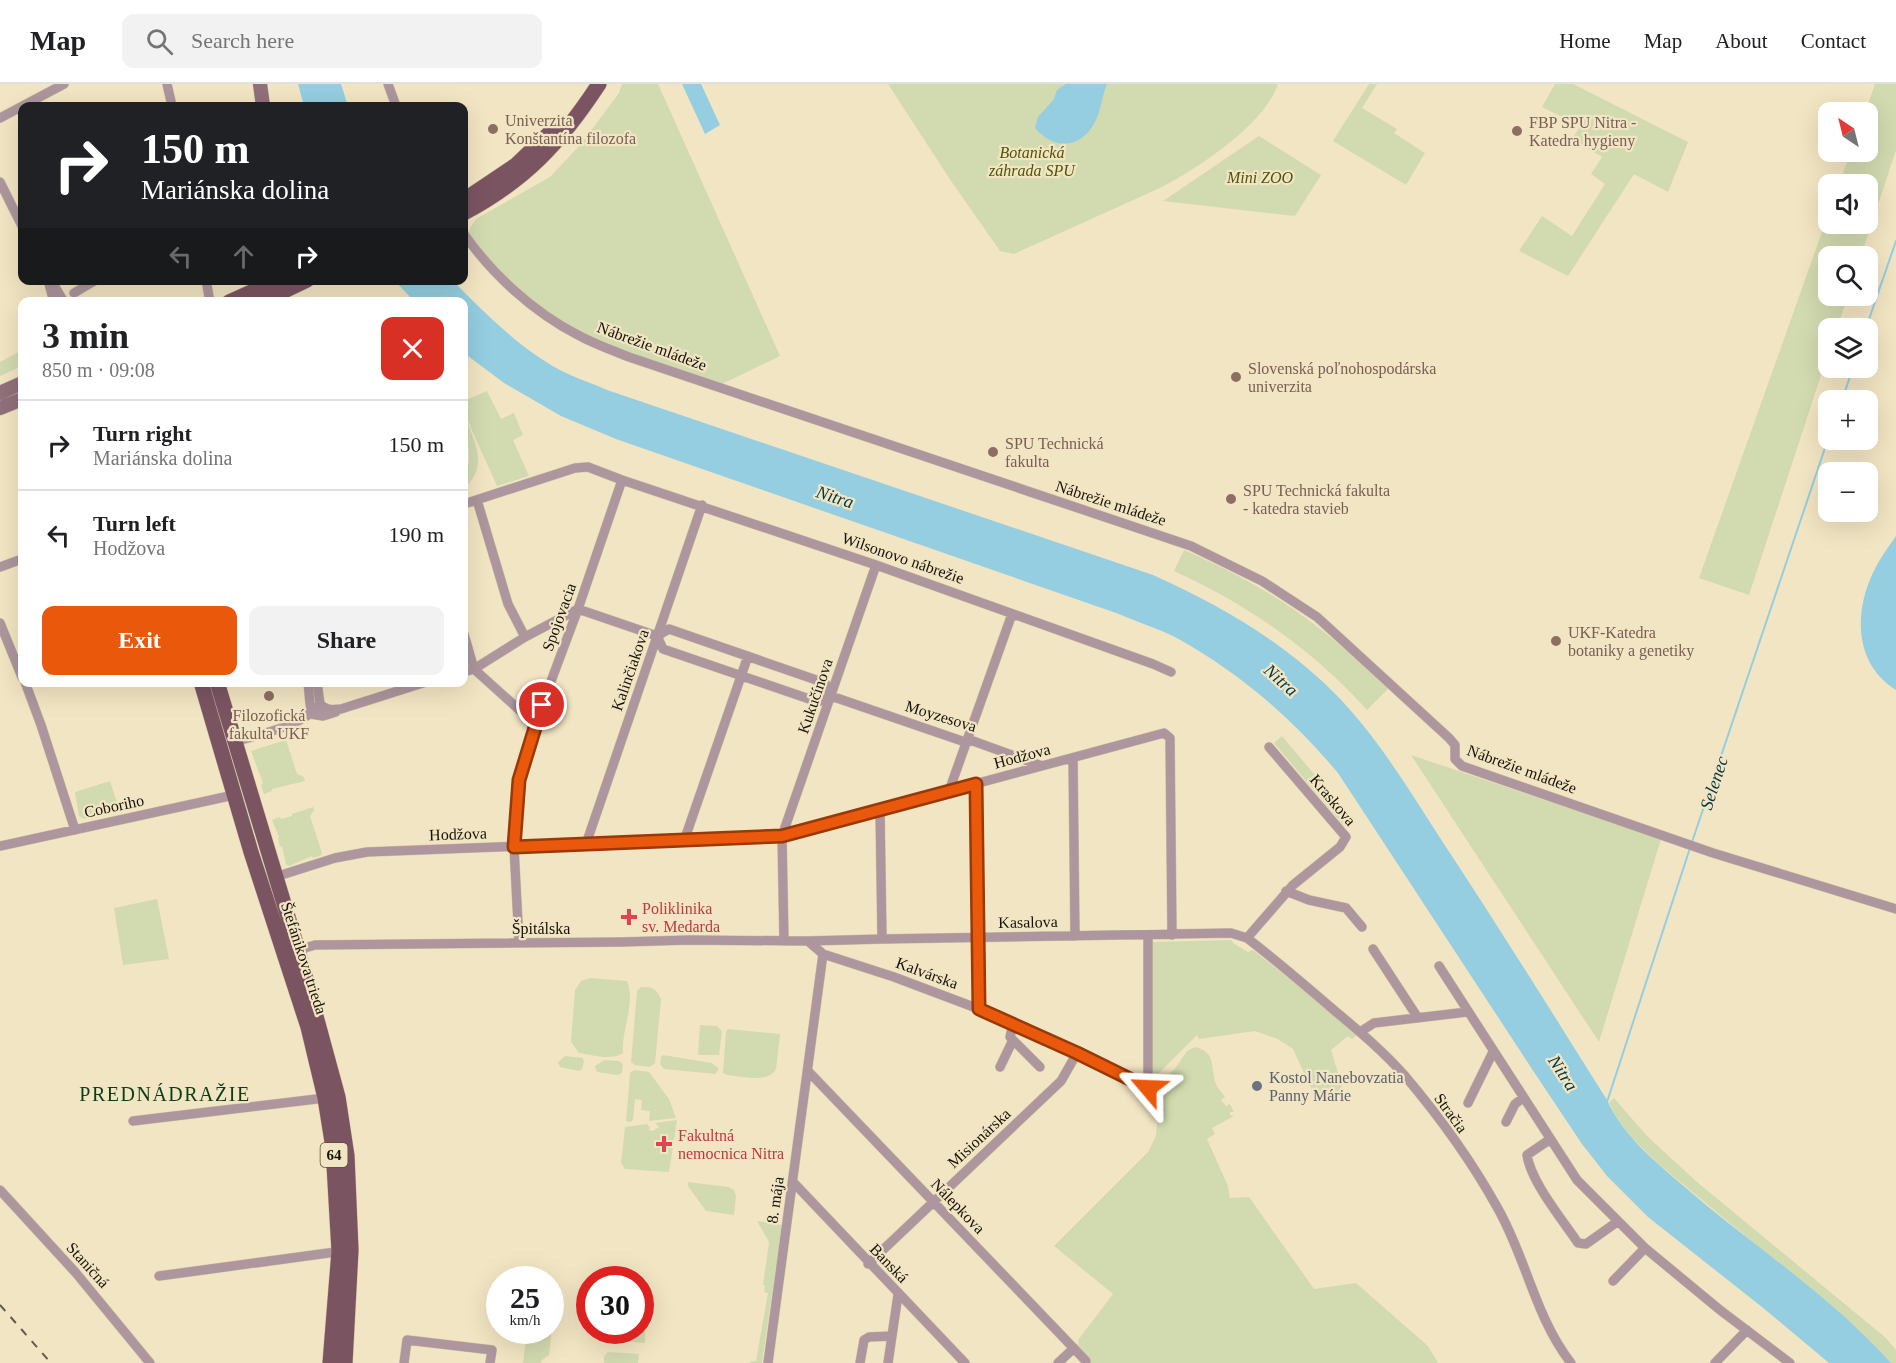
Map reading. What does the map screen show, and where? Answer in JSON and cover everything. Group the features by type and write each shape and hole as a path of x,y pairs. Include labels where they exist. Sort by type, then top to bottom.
{"main road":[{"path":"260,84 262,102"},
{"path":"468,197 532,152 564,118 589,84"},
{"path":"468,210 502,189 540,160 556,143 599,84"},
{"path":"248,297 279,289"},
{"path":"0,393 18,385"},
{"path":"0,408 18,401"},
{"name":"Štefánikova trieda","path":"203,687 228,744"},
{"name":"Štefánikova trieda","path":"218,687 228,744 291,952"},
{"name":"Štefánikova trieda","path":"242,793 275,877 308,1027 332,1097 333,1148 345,1250 345,1363"},
{"name":"Štefánikova trieda","path":"330,1363 345,1250"}],"street":[{"path":"30,102 64,84"},
{"path":"167,84 171,102"},
{"path":"388,84 395,102"},
{"path":"0,118 18,108"},
{"path":"0,182 18,218"},
{"name":"Nábrežie mládeže","path":"468,239 496,273 522,297 577,335 629,357 1191,546 1262,581 1317,617 1449,738 1455,744 1457,764 1713,853 1896,909"},
{"path":"74,293 88,285"},
{"name":"Wilsonovo nábrežie","path":"477,500 573,469 588,467 876,565 1172,672"},
{"name":"Spojovacia","path":"519,943 514,847 519,780 535,724 578,609 622,480"},
{"path":"468,503 477,500 508,604 525,638"},
{"name":"Kalinčiakova","path":"586,844 702,505"},
{"path":"0,567 18,560"},
{"name":"Kukučínova","path":"782,836 876,565"},
{"path":"468,671 578,609"},
{"name":"Moyzesova","path":"578,609 657,636 663,649 818,702 831,696 965,742 973,741 1042,766"},
{"path":"949,791 1012,614"},
{"path":"0,623 18,656"},
{"name":"Moyzesova","path":"657,636 669,629 748,656 825,683 831,696"},
{"path":"468,648 474,669 535,724"},
{"path":"684,841 748,656"},
{"path":"27,687 75,830"},
{"path":"308,687 311,714"},
{"path":"318,687 320,704 323,707 330,710 341,709"},
{"path":"311,714 323,716 398,687"},
{"path":"228,744 301,721 320,704"},
{"name":"Hodžova","path":"275,877 335,858 366,852 782,836 1164,733 1170,738 1172,935"},
{"name":"Kraskova","path":"1242,937 1286,891 1340,847 1346,837 1269,747"},
{"path":"1073,758 1075,936"},
{"path":"976,784 979,1009"},
{"name":"Coboriho","path":"0,846 242,793"},
{"path":"880,810 882,939"},
{"path":"782,836 784,941"},
{"path":"1286,891 1309,900 1346,908 1362,927"},
{"name":"Kasalova","path":"784,941 1231,933 1242,937"},
{"name":"Kalvárska","path":"823,954 894,977 979,1009 1148,1088 1148,935"},
{"name":"Stračia","path":"1242,937 1360,1032 1404,1075 1498,1207 1515,1242 1547,1326 1571,1363"},
{"name":"Špitálska","path":"291,952 315,945 689,940 784,941"},
{"path":"808,942 823,954"},
{"path":"1373,949 1418,1018"},
{"name":"8. mája","path":"768,1363 823,954"},
{"path":"1439,966 1549,1140 1577,1180 1645,1248 1790,1363"},
{"path":"1360,1032 1374,1023 1467,1012"},
{"path":"1013,1024 1010,1037 1040,1067"},
{"path":"1000,1067 1013,1040"},
{"path":"1468,1103 1493,1052"},
{"name":"Misionárska","path":"868,1264 1061,1081 1077,1053"},
{"name":"Nálepkova","path":"808,1071 1086,1360"},
{"path":"133,1121 332,1097"},
{"path":"1506,1122 1515,1104 1523,1098"},
{"path":"1549,1140 1527,1155 1528,1164 1534,1177 1578,1243 1586,1244 1617,1222"},
{"name":"Banská","path":"793,1182 964,1363"},
{"name":"Staničná","path":"0,1190 83,1281 150,1363"},
{"path":"1613,1281 1645,1248"},
{"path":"159,1276 345,1250"},
{"path":"888,1363 898,1295"},
{"path":"1715,1363 1746,1330"},
{"path":"860,1363 864,1340 869,1337 892,1336"},
{"path":"404,1363 407,1340 492,1350 490,1363"},
{"path":"1058,1363 1074,1348"}],"green space":[{"path":"622,84 658,84 780,356 722,384 644,358 593,338 568,325 545,311 515,287 468,234 476,219 550,177 581,144 619,93"},
{"name":"Botanická záhrada SPU","path":"888,84 1278,84 1271,99 1245,129 1194,168 1162,187 1014,254 1000,251"},
{"path":"1369,84 1377,84 1362,108 1397,129 1394,133 1425,153 1406,185 1333,141"},
{"path":"1555,84 1573,84 1688,142 1668,192 1634,174 1568,276 1519,251 1542,216 1572,236 1605,184 1591,174 1602,157 1572,139 1580,126 1542,107"},
{"path":"1875,84 1896,84 1896,150 1878,205 1878,174 1843,174 1847,162 1878,162 1878,102 1869,102"},
{"name":"Mini ZOO","path":"1259,136 1321,175 1295,216 1163,201"},
{"path":"1821,234 1868,234 1864,246 1818,246 1818,306 1845,306 1840,318 1818,318 1818,378 1820,378 1749,595 1699,578"},
{"path":"18,352 18,368 0,376 0,362"},
{"path":"487,391 501,419 514,413 523,435 513,440 529,476 497,486 468,421 468,399"},
{"path":"468,423 476,445 478,463 468,484"},
{"path":"1184,550 1235,574 1284,603 1334,640 1388,689 1367,710 1324,668 1278,630 1227,598 1174,571"},
{"path":"1282,736 1352,819 1344,826 1274,743"},
{"path":"286,740 297,774 304,777 305,781 272,789 264,794 261,785 263,783 251,751"},
{"path":"1411,755 1661,839 1599,1042"},
{"path":"110,781 118,806 115,812 84,819 79,816 75,792"},
{"path":"313,807 314,810 310,816 322,853 320,856 313,858 312,856 289,866 286,864 272,820 292,816 292,814"},
{"path":"157,899 169,959 123,965 114,908"},
{"path":"1232,940 1248,952 1253,950 1359,1034 1352,1039 1348,1036 1331,1050 1342,1086 1328,1104 1317,1087 1312,1090 1293,1049 1278,1039 1255,1031 1199,1039 1197,1035 1156,1076 1150,1076 1152,942"},
{"path":"590,978 627,981 630,998 623,1053 613,1057 579,1053 571,1042 575,990 581,981"},
{"path":"641,987 653,989 661,999 655,1063 650,1067 635,1065 631,1062 637,991"},
{"path":"700,1025 717,1026 722,1031 719,1055 698,1055"},
{"path":"728,1029 780,1034 776,1069 772,1074 754,1078 723,1073"},
{"path":"1195,1047 1202,1049 1210,1057 1216,1084 1225,1097 1221,1100 1226,1106 1230,1104 1234,1112 1230,1112 1230,1115 1234,1116 1212,1128 1215,1134 1207,1139 1228,1186 1230,1198 1249,1197 1314,1289 1356,1283 1428,1346 1438,1363 1081,1363 1078,1340 1113,1294 1054,1246 1148,1152 1156,1136 1159,1098 1152,1089 1174,1070 1187,1051"},
{"path":"663,1055 712,1063 719,1069 715,1074 664,1069 660,1064"},
{"path":"565,1056 583,1058 582,1069 579,1071 560,1067 558,1062"},
{"path":"604,1060 619,1061 623,1064 622,1073 617,1075 597,1072 595,1066"},
{"path":"634,1070 649,1072 669,1099 676,1118 649,1121 650,1111 641,1110 642,1100 635,1099 633,1119 631,1122 626,1121 630,1073"},
{"path":"1614,1098 1647,1136 1697,1182 1886,1338 1896,1350 1896,1363 1891,1363 1859,1330 1661,1166 1619,1121 1609,1103"},
{"path":"677,1120 669,1172 625,1169 621,1163 625,1127 647,1124 650,1127 649,1130 653,1131 659,1127 655,1123"},
{"path":"688,1182 729,1187 734,1190 736,1196 734,1215 706,1211 688,1186"},
{"path":"757,1221 782,1225 762,1363 750,1363 756,1361 768,1293 764,1292 765,1285 763,1285 769,1242"},
{"path":"525,1344 550,1344 549,1355 541,1363 523,1363"},
{"path":"608,1352 639,1354 638,1363 604,1363 604,1356"}],"water":[{"path":"298,84 341,84 347,102 303,102"},
{"path":"682,84 701,84 720,125 705,134"},
{"path":"1066,84 1107,84 1098,116 1090,130 1083,137 1068,144 1051,141 1035,128 1038,117 1054,99 1057,90"},
{"name":"Nitra","path":"399,285 457,285 517,341 545,361 572,376 607,390 1153,575 1199,597 1263,634 1322,681 1357,718 1388,758 1631,1137 1652,1159 1712,1210 1818,1294 1891,1363 1829,1363 1648,1217 1607,1176 1582,1144 1338,773 1302,733 1243,681 1175,637 1119,614 616,439 561,416 504,383 468,356 468,297 410,297"},
{"path":"1896,536 1896,690 1881,678 1864,649 1861,614 1870,579"}],"waterway":[{"name":"Selenec","path":"1869,318 1896,241"},
{"name":"Selenec","path":"1845,390 1850,378"},
{"name":"Selenec","path":"1692,842 1824,450"},
{"name":"Selenec","path":"1607,1102 1690,848"}],"railway":[{"path":"0,1305 51,1363"}],"place":[{"name":"Univerzita Konštantína filozofa","path":"493,129"},
{"name":"FBP SPU Nitra - Katedra hygieny","path":"1517,131"},
{"name":"Slovenská poľnohospodárska univerzita","path":"1236,377"},
{"name":"SPU Technická fakulta","path":"993,452"},
{"name":"SPU Technická fakulta - katedra stavieb","path":"1231,499"},
{"name":"UKF-Katedra botaniky a genetiky","path":"1556,641"},
{"name":"Filozofická fakulta UKF","path":"269,696"},
{"name":"Poliklinika sv. Medarda","path":"629,917"},
{"name":"Kostol Nanebovzatia Panny Márie","path":"1257,1086"},
{"name":"Fakultná nemocnica Nitra","path":"664,1144"}],"district":[{"name":"PREDNÁDRAŽIE","path":"165,1094"}],"route":[{"path":"542,705 519,780 514,847 782,836 976,784 979,1009 1148,1088"}]}
